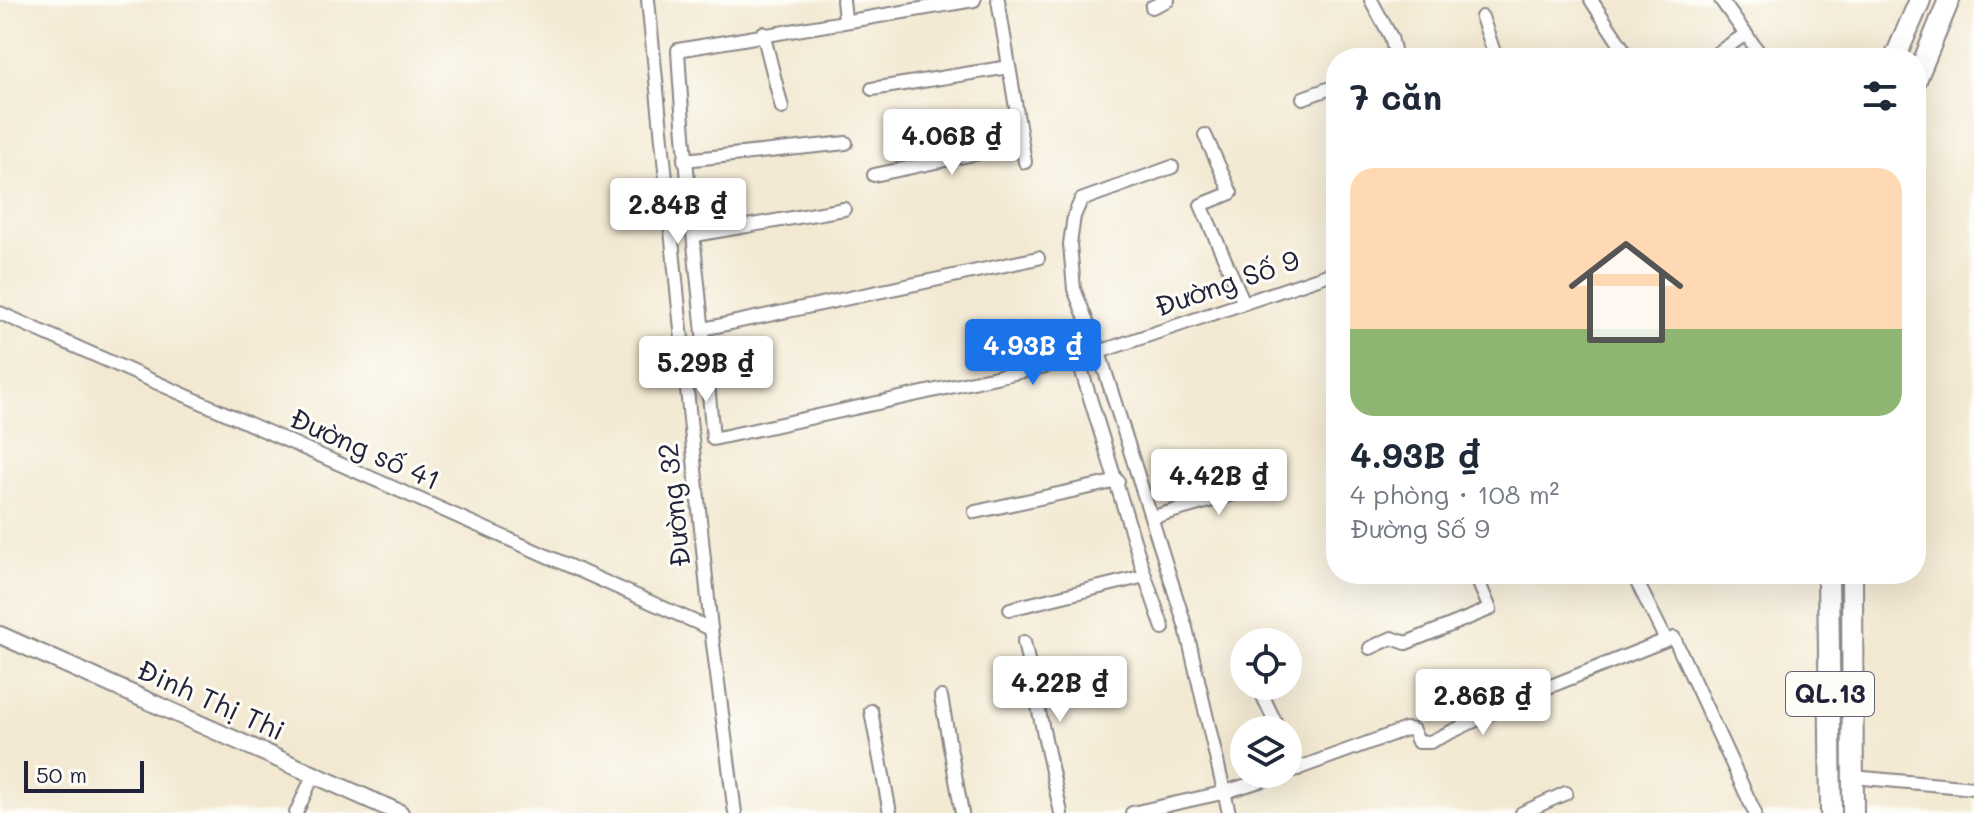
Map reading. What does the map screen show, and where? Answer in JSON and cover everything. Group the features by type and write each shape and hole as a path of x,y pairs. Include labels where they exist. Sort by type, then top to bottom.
{"highway":[{"path":"1899,48 1920,0"},
{"path":"1926,56 1949,0"},
{"name":"QL.13","path":"1828,584 1831,813"},
{"name":"QL.13","path":"1852,584 1853,813"}],"street":[{"name":"Đường 32","path":"648,0 711,629 735,813"},
{"path":"843,0 845,19"},
{"path":"974,0 845,19 678,50 684,160 695,235 703,329 1038,258"},
{"path":"998,0 1025,162"},
{"path":"1152,7 1168,0"},
{"path":"1371,0 1394,48"},
{"path":"1591,0 1622,48"},
{"path":"1721,0 1756,48"},
{"path":"1482,17 1493,48"},
{"path":"763,33 782,108"},
{"path":"1725,48 1746,34"},
{"path":"872,89 1009,67"},
{"path":"1303,98 1326,90"},
{"path":"1205,135 1231,193 1201,205 1244,303"},
{"path":"684,160 846,143"},
{"path":"874,175 1022,144"},
{"path":"1172,167 1087,196 1077,205 1070,244 1071,274 1153,517 1186,628 1229,813"},
{"path":"695,235 844,209"},
{"name":"Đường Số 9","path":"703,329 713,439 1078,359 1326,275"},
{"name":"Đường số 41","path":"0,313 711,629"},
{"path":"1078,359 1163,628"},
{"path":"975,512 1118,481"},
{"path":"1153,517 1276,482"},
{"path":"1010,609 1145,576"},
{"path":"1370,648 1392,638 1406,643 1490,609 1479,584"},
{"path":"1639,584 1670,639 1755,813"},
{"name":"Đinh Thị Thi","path":"0,635 400,813"},
{"path":"1302,767 1406,729 1413,730 1418,742 1430,742 1526,696 1670,639"},
{"path":"1024,642 1061,813"},
{"path":"941,697 962,813"},
{"path":"871,711 890,813"},
{"path":"296,813 314,774"},
{"path":"1853,777 1974,788"},
{"path":"1132,813 1238,788"},
{"path":"1522,813 1566,793"}]}
